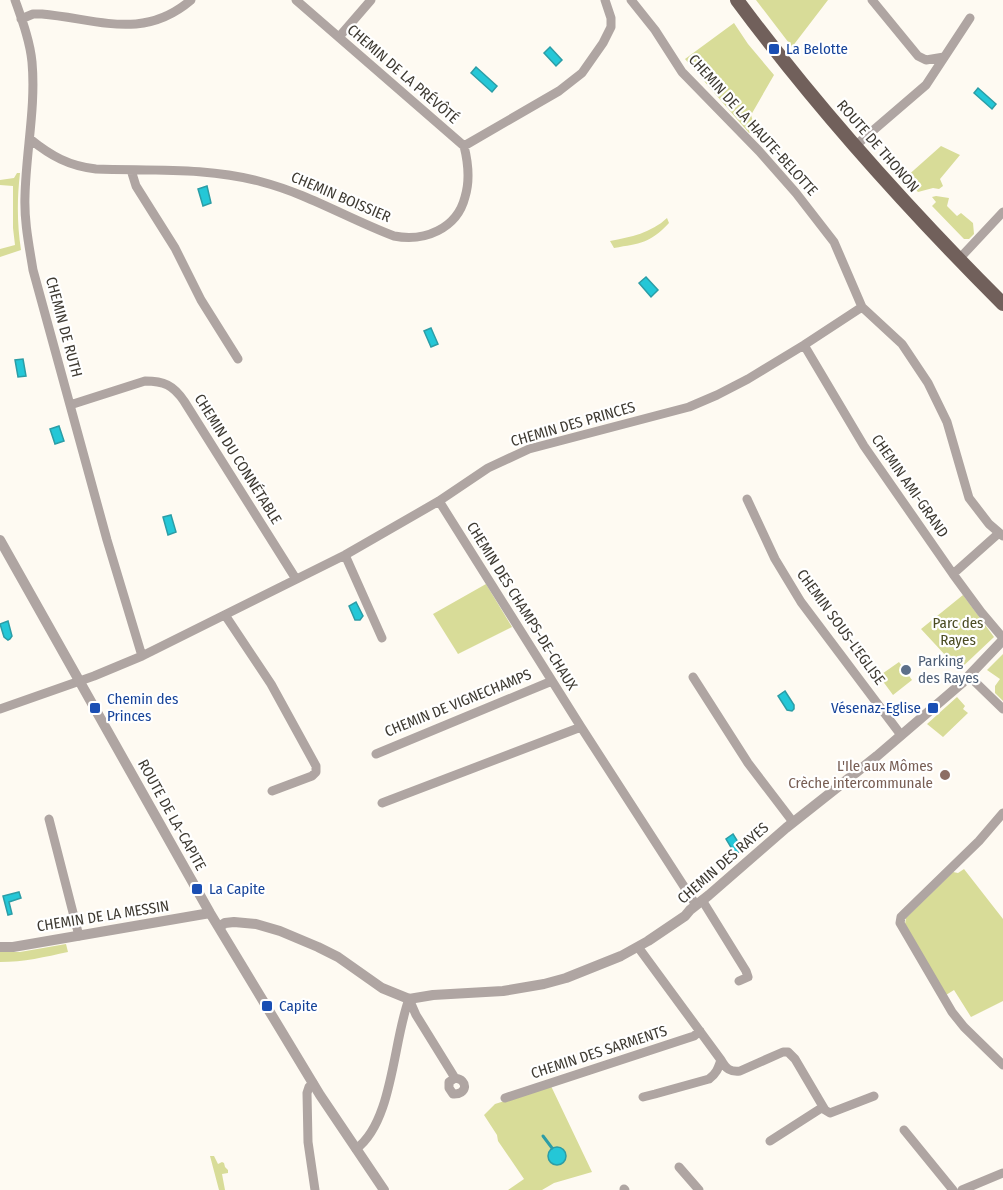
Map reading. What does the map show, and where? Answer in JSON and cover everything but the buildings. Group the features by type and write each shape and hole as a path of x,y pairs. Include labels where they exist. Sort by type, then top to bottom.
{"main road":[{"name":"ROUTE DE THONON","path":"737,0 855,146 1003,304"}],"street":[{"name":"CHEMIN DE RUTH","path":"15,0 29,45 32,64 33,97 25,194 28,245 107,540 142,656"},
{"path":"21,19 33,14 42,14 113,24 138,25 168,16 191,0"},
{"name":"CHEMIN DE LA PRÉVÔTÉ","path":"296,0 464,146"},
{"path":"339,38 371,0"},
{"path":"464,146 559,91 582,73 611,27 611,18 605,0"},
{"name":"CHEMIN DE LA HAUTE-BELOTTE","path":"631,0 655,30 682,72 759,151 834,242 862,307"},
{"path":"872,0 918,56 926,60 944,57"},
{"path":"855,146 926,85 970,18"},
{"name":"CHEMIN BOISSIER","path":"30,139 54,156 72,165 96,169 212,173 253,179 303,196 394,236 408,238 429,235 442,229 462,207 466,195 468,169 464,146"},
{"path":"131,170 136,186 175,248 201,300 238,359"},
{"path":"959,259 1003,212"},
{"path":"862,307 902,344 916,363 947,422 969,498 989,524 1001,535 953,574"},
{"name":"CHEMIN DES PRINCES","path":"0,709 142,656 345,555 439,501 488,468 529,450 688,407 717,395 748,379 862,307"},
{"name":"CHEMIN AMI-GRAND","path":"804,345 864,446 953,574 1003,639"},
{"name":"CHEMIN DU CONNÉTABLE","path":"70,405 145,381 156,381 173,388 184,401 296,579"},
{"name":"CHEMIN SOUS-L'EGLISE","path":"747,499 775,559 801,602 901,735"},
{"name":"CHEMIN DES CHAMPS-DE-CHAUX","path":"439,501 581,727 746,971 748,977 739,981"},
{"name":"ROUTE DE LA-CAPITE","path":"0,540 210,913 314,1083 384,1190"},
{"path":"345,555 382,638"},
{"path":"225,615 271,684 316,766 316,772 312,776 272,791"},
{"name":"CHEMIN DES RAYES","path":"409,999 433,995 503,991 544,984 593,968 638,947 673,925 709,896 793,822 901,735 969,676 1003,639"},
{"path":"969,676 1003,709"},
{"path":"693,677 748,763 793,822"},
{"name":"CHEMIN DE VIGNECHAMPS","path":"376,754 552,681"},
{"path":"382,803 581,727"},
{"path":"1003,813 979,841 901,916 900,923 952,1012 963,1027 1003,1065"},
{"path":"49,819 79,936"},
{"name":"CHEMIN DE LA MESSIN","path":"0,947 13,947 210,913"},
{"path":"219,927 225,923 234,922 256,924 280,932 338,957 382,988 409,999 416,1015 455,1078"},
{"path":"638,947 729,1070 740,1071 783,1052 788,1052 795,1059 829,1114"},
{"path":"356,1149 369,1137 378,1119 388,1088 404,1012 409,999"},
{"name":"CHEMIN DES SARMENTS","path":"505,1098 694,1036 700,1031"},
{"path":"643,1097 709,1079 715,1075 721,1060"},
{"path":"314,1083 306,1093 308,1142 315,1190"},
{"path":"770,1141 874,1096"},
{"path":"904,1130 953,1190"},
{"path":"679,1167 699,1190"},
{"path":"962,1190 1003,1173"}],"green space":[{"path":"756,0 828,0 792,47"},
{"path":"734,23 774,75 751,115 755,128 749,133 685,59"},
{"path":"941,146 960,155 940,179 943,186 939,189 933,188 918,192 905,178"},
{"path":"17,173 20,173 18,212 21,250 0,257 0,249 15,245 13,186 0,185 0,180 14,178"},
{"path":"932,197 949,198 947,206 957,216 961,213 973,223 974,234 969,239 964,239 932,206 936,202"},
{"path":"667,218 669,223 650,239 614,248 610,241 647,231"},
{"path":"486,584 512,627 458,654 433,614"},
{"name":"Parc des Rayes","path":"963,595 994,637 959,670 921,629"},
{"path":"1003,654 1003,701 995,693 995,686 1000,679 987,670"},
{"path":"899,662 912,680 893,695 879,676"},
{"path":"957,697 965,706 963,709 968,713 943,737 927,724"},
{"path":"964,869 1003,919 1003,1001 971,1017 954,990 946,995 905,924 906,918 953,872 958,873"},
{"path":"66,944 68,952 26,960 0,962 0,952 20,952"},
{"path":"551,1086 592,1172 554,1183 542,1190 508,1190 524,1179 498,1141 497,1135 484,1115 495,1104"},
{"path":"210,1156 214,1156 218,1164 224,1163 228,1170 228,1173 222,1174 225,1190 219,1190"}],"water":[{"path":"550,47 562,60 556,66 544,53"},
{"path":"476,67 497,86 492,92 471,73"},
{"path":"978,88 996,104 992,109 974,93"},
{"path":"207,186 211,203 203,206 198,189"},
{"path":"646,277 658,290 651,297 639,283"},
{"path":"431,328 438,344 431,347 424,331"},
{"path":"23,359 26,376 18,377 15,360"},
{"path":"59,426 64,441 55,444 50,429"},
{"path":"171,515 176,532 168,535 163,517"},
{"path":"356,602 363,616 360,620 355,620 349,606"},
{"path":"8,621 12,636 8,640 4,637 0,624"},
{"path":"785,691 794,705 792,711 787,710 778,696"},
{"path":"733,834 743,850 735,854 726,839"},
{"path":"19,892 21,898 9,902 12,914 8,915 3,896"},
{"path":"553,1147 561,1147 566,1152 564,1163 553,1165 548,1160 548,1152"}],"waterway":[{"path":"543,1136 552,1148"}],"place":[{"name":"La Belotte","path":"774,49"},
{"name":"Parking des Rayes","path":"906,670"},
{"name":"Chemin des Princes","path":"95,708"},
{"name":"Vésenaz-Eglise","path":"933,708"},
{"name":"L'Ile aux Mômes Crèche intercommunale","path":"945,775"},
{"name":"La Capite","path":"197,889"},
{"name":"Capite","path":"267,1006"}]}
